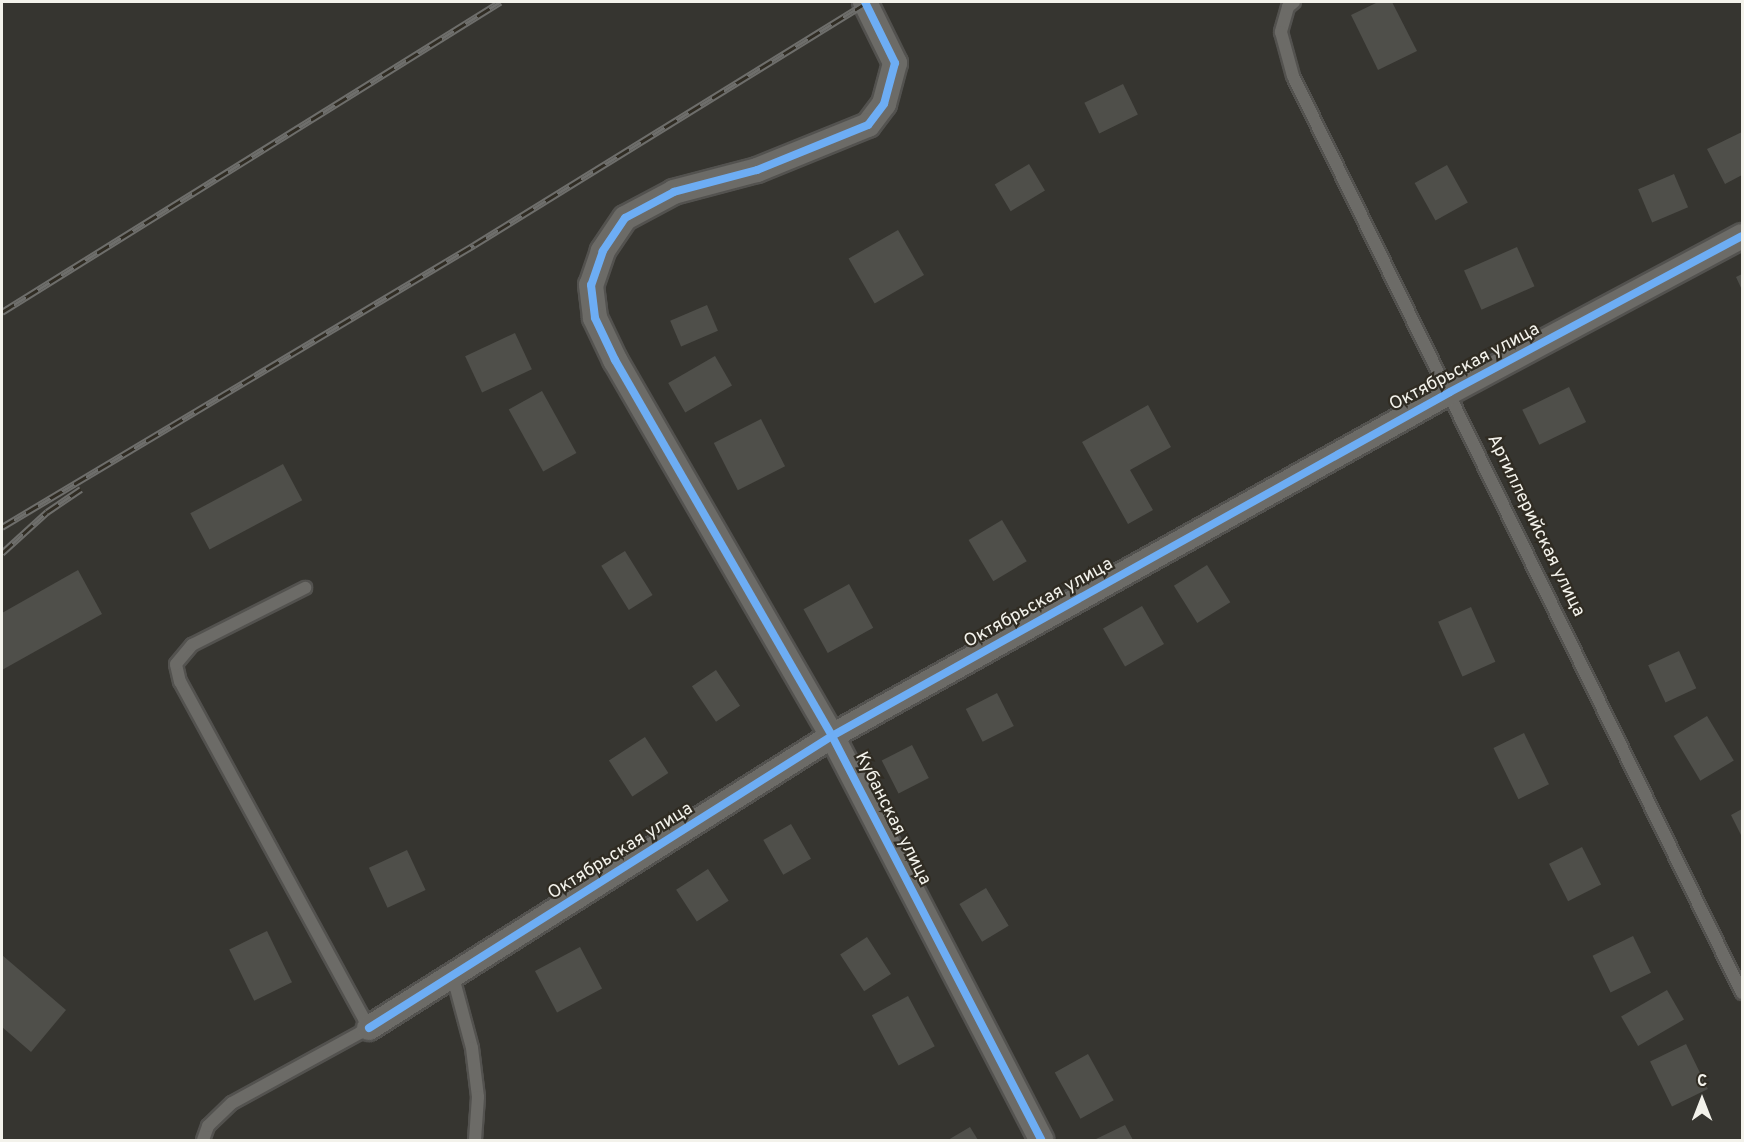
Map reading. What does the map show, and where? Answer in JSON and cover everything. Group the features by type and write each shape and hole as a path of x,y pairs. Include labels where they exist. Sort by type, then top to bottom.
{"street":[{"name":"Кубанская улица","path":"865,2 895,63 884,104 868,125 819,147 756,170 674,192 625,218 603,251 591,285 595,318 615,360 832,736 1041,1140"},
{"name":"Октябрьская улица","path":"369,1028 832,736 1450,392 1743,236"}],"lane":[{"name":"Артиллерийская улица","path":"1294,2 1288,7 1281,32 1293,76 1743,993"},
{"path":"203,1140 208,1126 232,1103 369,1028 180,682 176,664 192,645 305,588"},
{"path":"453,977 473,1058 478,1097 475,1140"}],"building":[{"path":"1378,2 1392,2 1417,51 1378,70 1351,15"},
{"path":"1123,84 1138,115 1099,133 1084,103"},
{"path":"1742,132 1742,175 1725,184 1707,149"},
{"path":"1029,164 1045,191 1011,211 995,185"},
{"path":"1447,165 1468,203 1435,221 1415,183"},
{"path":"1674,174 1688,207 1652,222 1638,189"},
{"path":"898,230 924,275 875,304 849,258"},
{"path":"1517,247 1534,286 1482,310 1464,271"},
{"path":"1742,274 1742,290 1736,277"},
{"path":"707,305 718,331 681,346 670,321"},
{"path":"515,333 532,369 482,392 465,356"},
{"path":"715,356 732,385 685,412 668,383"},
{"path":"1569,387 1586,422 1539,445 1522,410"},
{"path":"542,391 576,453 543,472 509,409"},
{"path":"1148,405 1171,447 1130,470 1153,510 1128,524 1082,442"},
{"path":"761,419 785,466 738,490 714,443"},
{"path":"283,464 302,500 210,549 190,513"},
{"path":"1002,520 1027,561 993,581 969,540"},
{"path":"625,551 653,595 629,610 601,566"},
{"path":"1207,565 1230,602 1197,623 1174,586"},
{"path":"78,570 102,614 2,670 2,613"},
{"path":"849,584 873,628 828,653 804,609"},
{"path":"1142,606 1164,644 1125,667 1103,628"},
{"path":"1471,607 1495,662 1463,676 1438,622"},
{"path":"1679,651 1696,688 1666,703 1648,665"},
{"path":"716,670 740,706 716,722 692,686"},
{"path":"997,693 1014,726 983,742 966,709"},
{"path":"1707,716 1734,761 1700,781 1674,736"},
{"path":"1524,733 1549,784 1518,799 1493,748"},
{"path":"645,737 668,773 632,796 609,760"},
{"path":"912,745 929,778 899,793 882,760"},
{"path":"1742,809 1742,837 1731,815"},
{"path":"791,824 811,859 783,875 763,840"},
{"path":"1582,847 1601,884 1568,901 1549,864"},
{"path":"407,850 426,890 388,908 369,868"},
{"path":"708,869 729,901 697,922 676,890"},
{"path":"986,888 1009,926 982,942 959,904"},
{"path":"267,931 292,982 254,1001 229,949"},
{"path":"1633,936 1651,973 1611,993 1593,956"},
{"path":"867,937 891,974 864,991 840,954"},
{"path":"580,947 602,988 557,1012 535,971"},
{"path":"2,955 66,1010 31,1052 2,1027"},
{"path":"1667,990 1684,1019 1638,1046 1621,1017"},
{"path":"908,996 935,1046 899,1066 872,1015"},
{"path":"1686,1044 1708,1089 1672,1106 1650,1062"},
{"path":"1088,1054 1114,1100 1080,1119 1055,1072"},
{"path":"1125,1125 1133,1140 1094,1140"},
{"path":"970,1127 978,1140 948,1140"}],"railway":[{"path":"2,312 500,2"},
{"path":"2,527 474,245 868,2"},
{"path":"2,553 47,512 81,489"}],"cycle path":[{"path":"865,2 895,63 884,104 868,125 757,170 674,192 625,218 603,251 591,285 595,318 615,360 832,736 1041,1140"},
{"path":"369,1028 832,736 1450,392 1742,236"}]}
